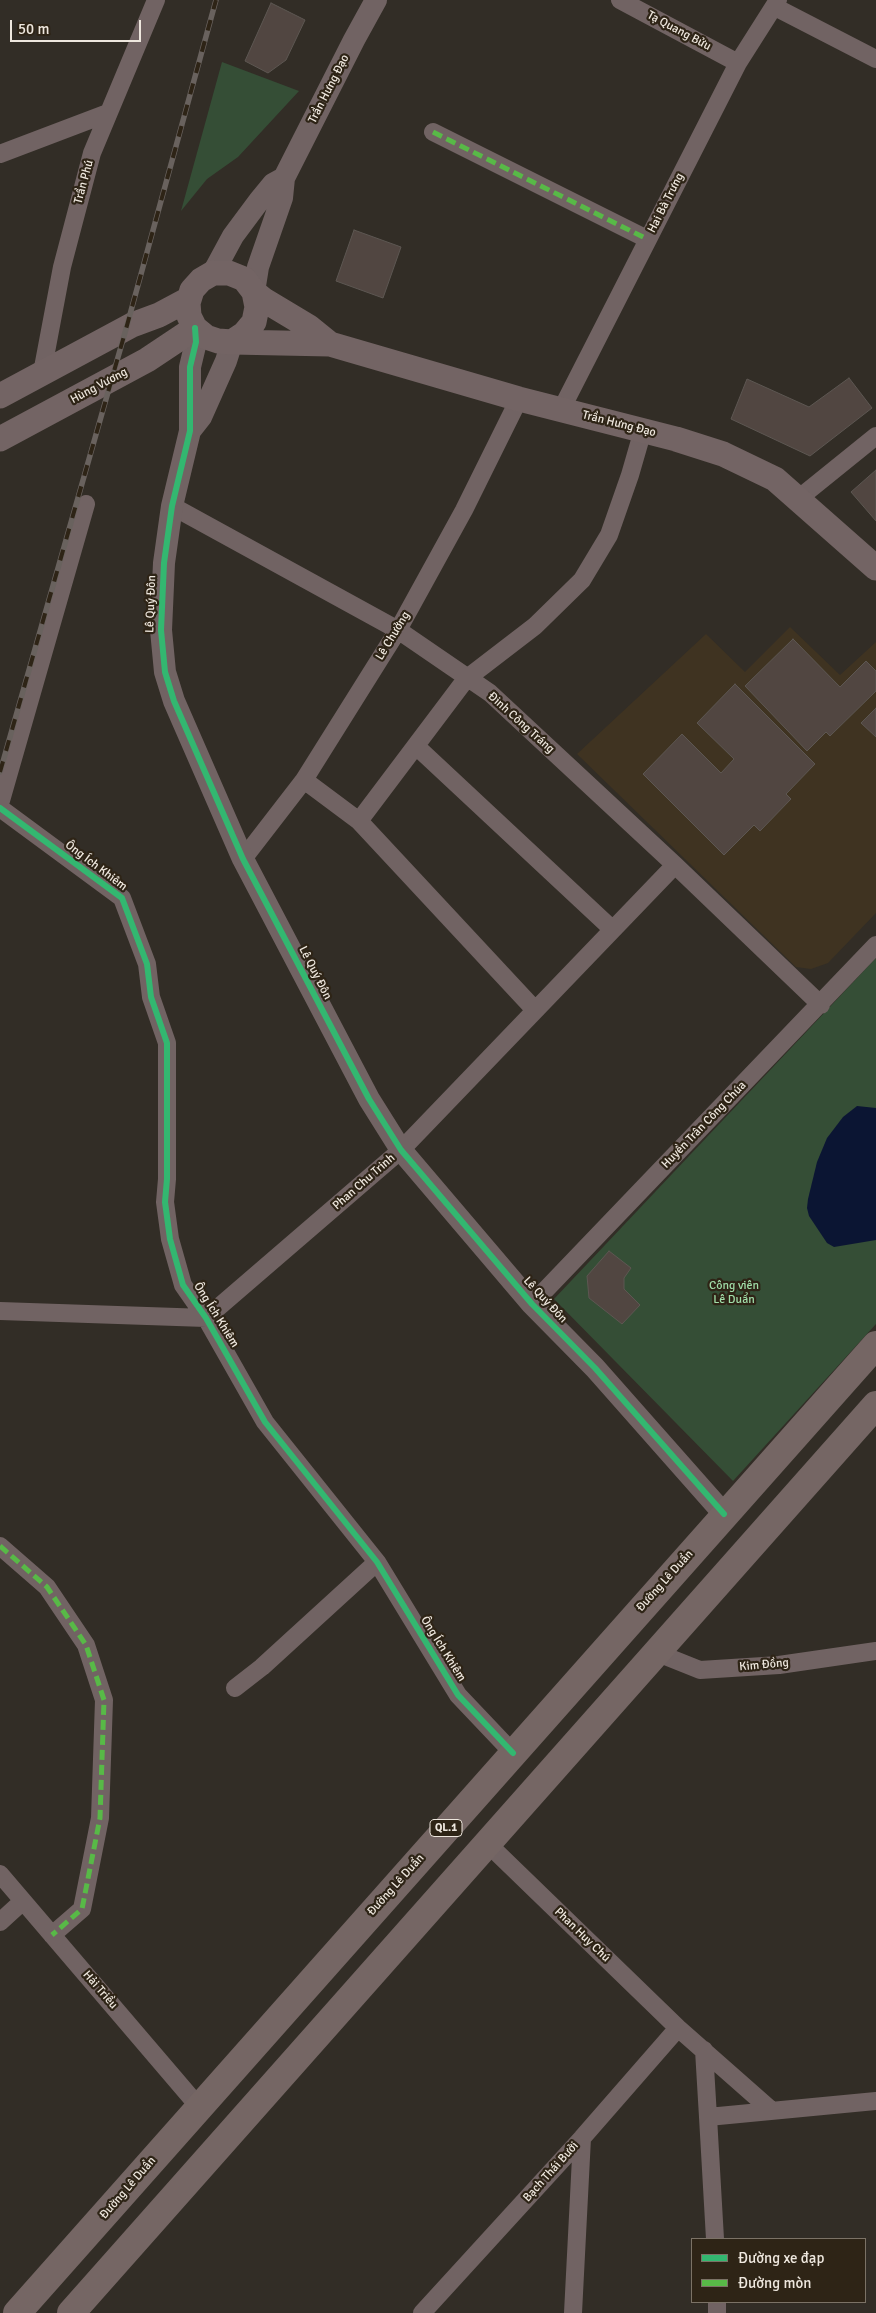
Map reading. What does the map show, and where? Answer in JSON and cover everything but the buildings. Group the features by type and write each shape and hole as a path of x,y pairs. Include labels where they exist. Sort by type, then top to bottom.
{"highway":[{"name":"Đường Lê Duẩn","path":"17,2313 724,1514 876,1345"},
{"path":"80,2310 487,1843 876,1405"},
{"path":"724,1514 755,1540"}],"main road":[{"path":"213,273 229,273 244,279 254,292 257,307 254,322 244,334 232,342 218,341 206,337 195,328 190,316 189,299 192,290 201,280 213,273"},
{"name":"Trần Hưng Đạo","path":"254,292 310,327 330,344"},
{"path":"0,396 132,324 159,315 189,299"},
{"name":"Hùng Vương","path":"0,439 148,360 195,328"},
{"name":"Trần Hưng Đạo","path":"232,342 330,344 519,399 643,430 723,454 775,479 876,568"}],"street":[{"name":"Trần Hưng Đạo","path":"254,292 258,267 282,198 284,178 376,0"},
{"name":"Tạ Quang Bửu","path":"620,0 738,63"},
{"name":"Trần Phú","path":"42,373 62,267 92,153 154,1"},
{"name":"Hai Bà Trưng","path":"561,410 738,63 776,3"},
{"path":"776,3 876,59"},
{"path":"0,154 108,113"},
{"path":"433,132 647,239"},
{"name":"Trần Hưng Đạo","path":"213,273 233,236 259,201 273,184 284,178"},
{"name":"Lê Quý Đôn","path":"195,328 196,342 190,367 190,431 172,506 164,564 161,630 164,672 174,701 243,859 369,1099 401,1150 532,1304 595,1368 724,1514"},
{"name":"Lê Quý Đôn","path":"190,431 201,417 226,361 232,342"},
{"name":"Lê Chưởng","path":"243,859 304,780 398,630 464,510 519,399"},
{"path":"359,821 417,747 466,679 535,626 582,580 609,535 643,430"},
{"path":"798,499 876,436"},
{"path":"0,804 86,504"},
{"name":"Đinh Công Tráng","path":"172,506 398,630 466,679 490,693 675,865 821,1005"},
{"path":"417,747 612,929"},
{"path":"304,780 359,821 536,1010"},
{"name":"Ông Ích Khiêm","path":"0,808 122,898 147,964 151,997 167,1043 167,1179 165,1202 170,1239 183,1285 206,1318 266,1422 377,1562 458,1695 513,1753"},
{"name":"Phan Chu Trinh","path":"206,1318 401,1150 675,865"},
{"name":"Huyền Trân Công Chúa","path":"532,1304 821,1005 876,945"},
{"path":"0,1311 206,1318"},
{"path":"0,1546 47,1587 86,1645 104,1700 100,1818 82,1909 52,1935"},
{"path":"235,1688 262,1667 377,1562"},
{"name":"Kim Đồng","path":"656,1652 700,1670 779,1665 876,1651"},
{"name":"Phan Huy Chú","path":"487,1843 678,2028 771,2110"},
{"name":"Hải Triều","path":"0,1874 200,2107"},
{"path":"0,1922 23,1902"},
{"name":"Bạch Thái Bưởi","path":"427,2311 678,2028"},
{"path":"704,2050 715,2238"},
{"path":"708,2117 876,2101"},
{"path":"573,2313 582,2138"}],"shaded area":[{"path":"790,627 840,675 876,642 876,913 828,963 811,969 796,967 577,754 706,634 745,672"}],"green space":[{"path":"222,62 299,91 238,157 207,179 181,211"},
{"name":"Công viên Lê Duẩn","path":"876,958 876,1324 733,1481 554,1299"}],"water":[{"path":"857,1106 876,1108 876,1240 834,1247 827,1243 809,1216 807,1208 808,1199 817,1162 827,1138 843,1117"}],"railway":[{"path":"0,772 126,329 216,0"}],"marked path":[{"path":"433,132 647,239"},
{"path":"0,1546 47,1587 86,1645 104,1700 100,1818 82,1909 52,1935"}],"cycle path":[{"path":"195,328 196,342 190,367 190,431 172,506 164,563 161,630 165,672 174,701 243,859 369,1099 401,1150 532,1304 595,1368 724,1514"},
{"path":"0,808 122,898 147,964 151,997 167,1043 167,1179 165,1202 170,1239 183,1285 206,1318 265,1422 377,1562 458,1695 513,1753"}]}
